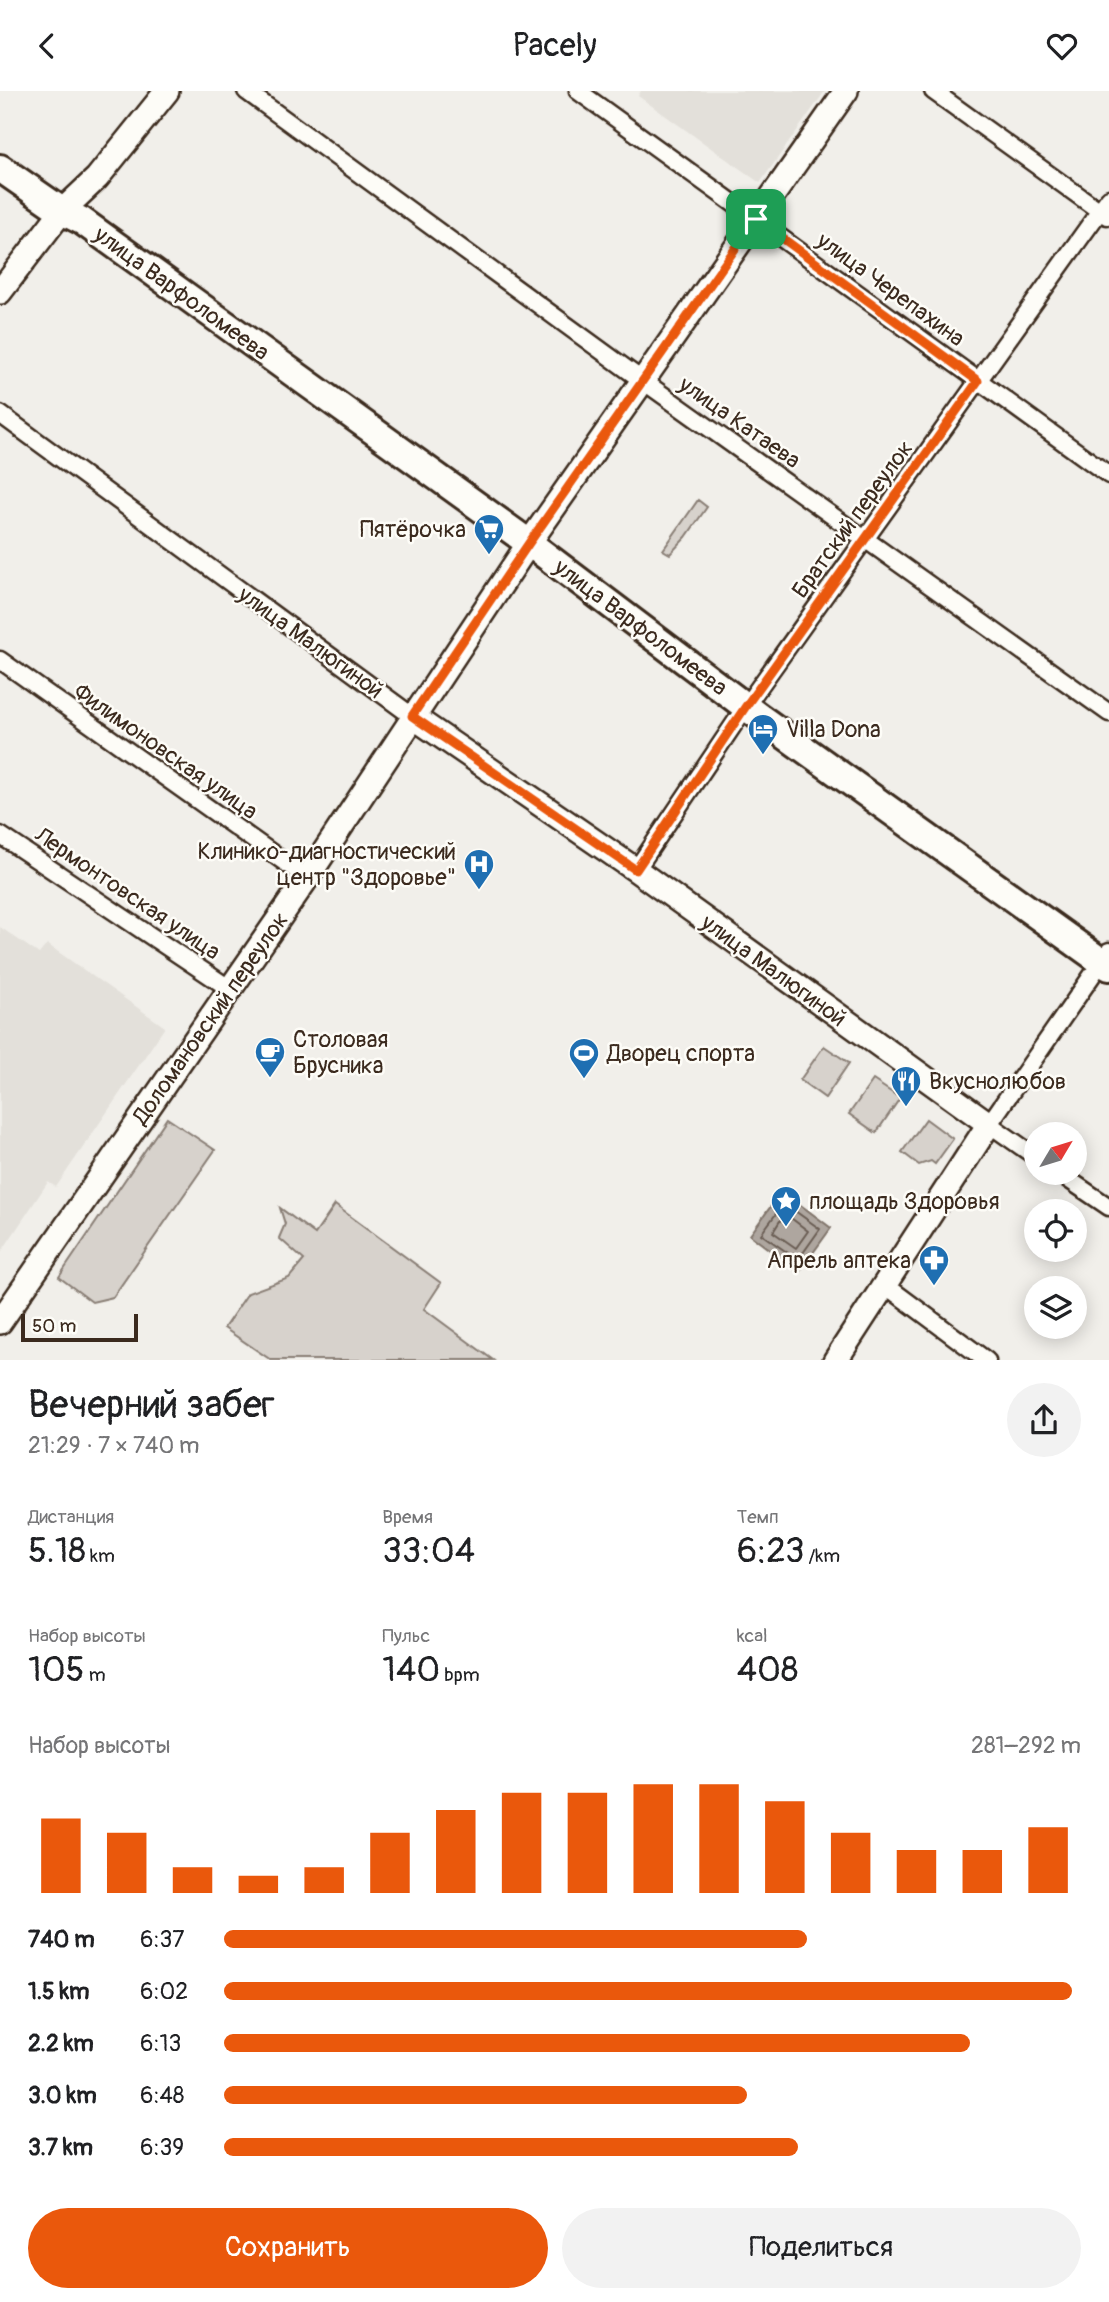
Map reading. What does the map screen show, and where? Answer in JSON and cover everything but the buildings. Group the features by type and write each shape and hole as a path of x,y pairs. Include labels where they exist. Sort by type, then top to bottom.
{"main road":[{"path":"0,292 62,211 97,179 167,91"},
{"name":"Доломановский переулок","path":"0,1322 307,878 529,543 846,91"},
{"name":"улица Варфоломеева","path":"0,168 93,229 529,543 746,706 1107,960"},
{"name":"улица Малюгиной","path":"412,716 636,870 989,1125"},
{"path":"835,1360 989,1125"}],"street":[{"name":"улица Катаева","path":"246,91 643,381 1109,713"},
{"name":"улица Черепахина","path":"578,91 1109,475"},
{"path":"933,91 1106,209"},
{"name":"Братский переулок","path":"636,870 746,706 978,381 1106,209"},
{"name":"улица Малюгиной","path":"0,414 412,716"},
{"name":"Филимоновская улица","path":"0,660 307,878"},
{"name":"Лермонтовская улица","path":"0,835 230,989"},
{"path":"989,1125 1107,960"},
{"name":"улица Малюгиной","path":"989,1125 1024,1149"},
{"path":"1077,1185 1109,1207"},
{"path":"884,1285 987,1360"}],"shaded area":[{"path":"641,91 825,91 760,183 638,96"},
{"path":"698,500 707,507 686,537 670,554 663,550"},
{"path":"0,927 39,954 47,944 165,1027 56,1187 48,1182 0,1254"},
{"path":"824,1046 849,1063 825,1098 800,1080"},
{"path":"873,1080 900,1098 876,1133 849,1114"},
{"path":"167,1118 215,1150 113,1297 92,1302 59,1277"},
{"path":"926,1119 953,1139 935,1164 931,1161 919,1165 902,1152"},
{"path":"335,1205 441,1283 424,1309 493,1360 271,1360 224,1328 248,1293 289,1278 304,1260 279,1238 285,1224 280,1208 315,1234"}],"water":[{"path":"782,1191 831,1228 799,1272 750,1235"}],"place":[{"name":"Пятёрочка","path":"489,556"},
{"name":"Villa Dona","path":"763,756"},
{"name":"Клинико-диагностический центр \"Здоровье\"","path":"479,891"},
{"name":"Столовая Брусника","path":"270,1079"},
{"name":"Дворец спорта","path":"584,1080"},
{"name":"Вкуснолюбов","path":"906,1108"},
{"name":"площадь Здоровья","path":"786,1228"},
{"name":"Апрель аптека","path":"934,1287"}],"route":[{"path":"756,219 978,381 746,706 636,870 412,716 529,543 756,219"}]}
